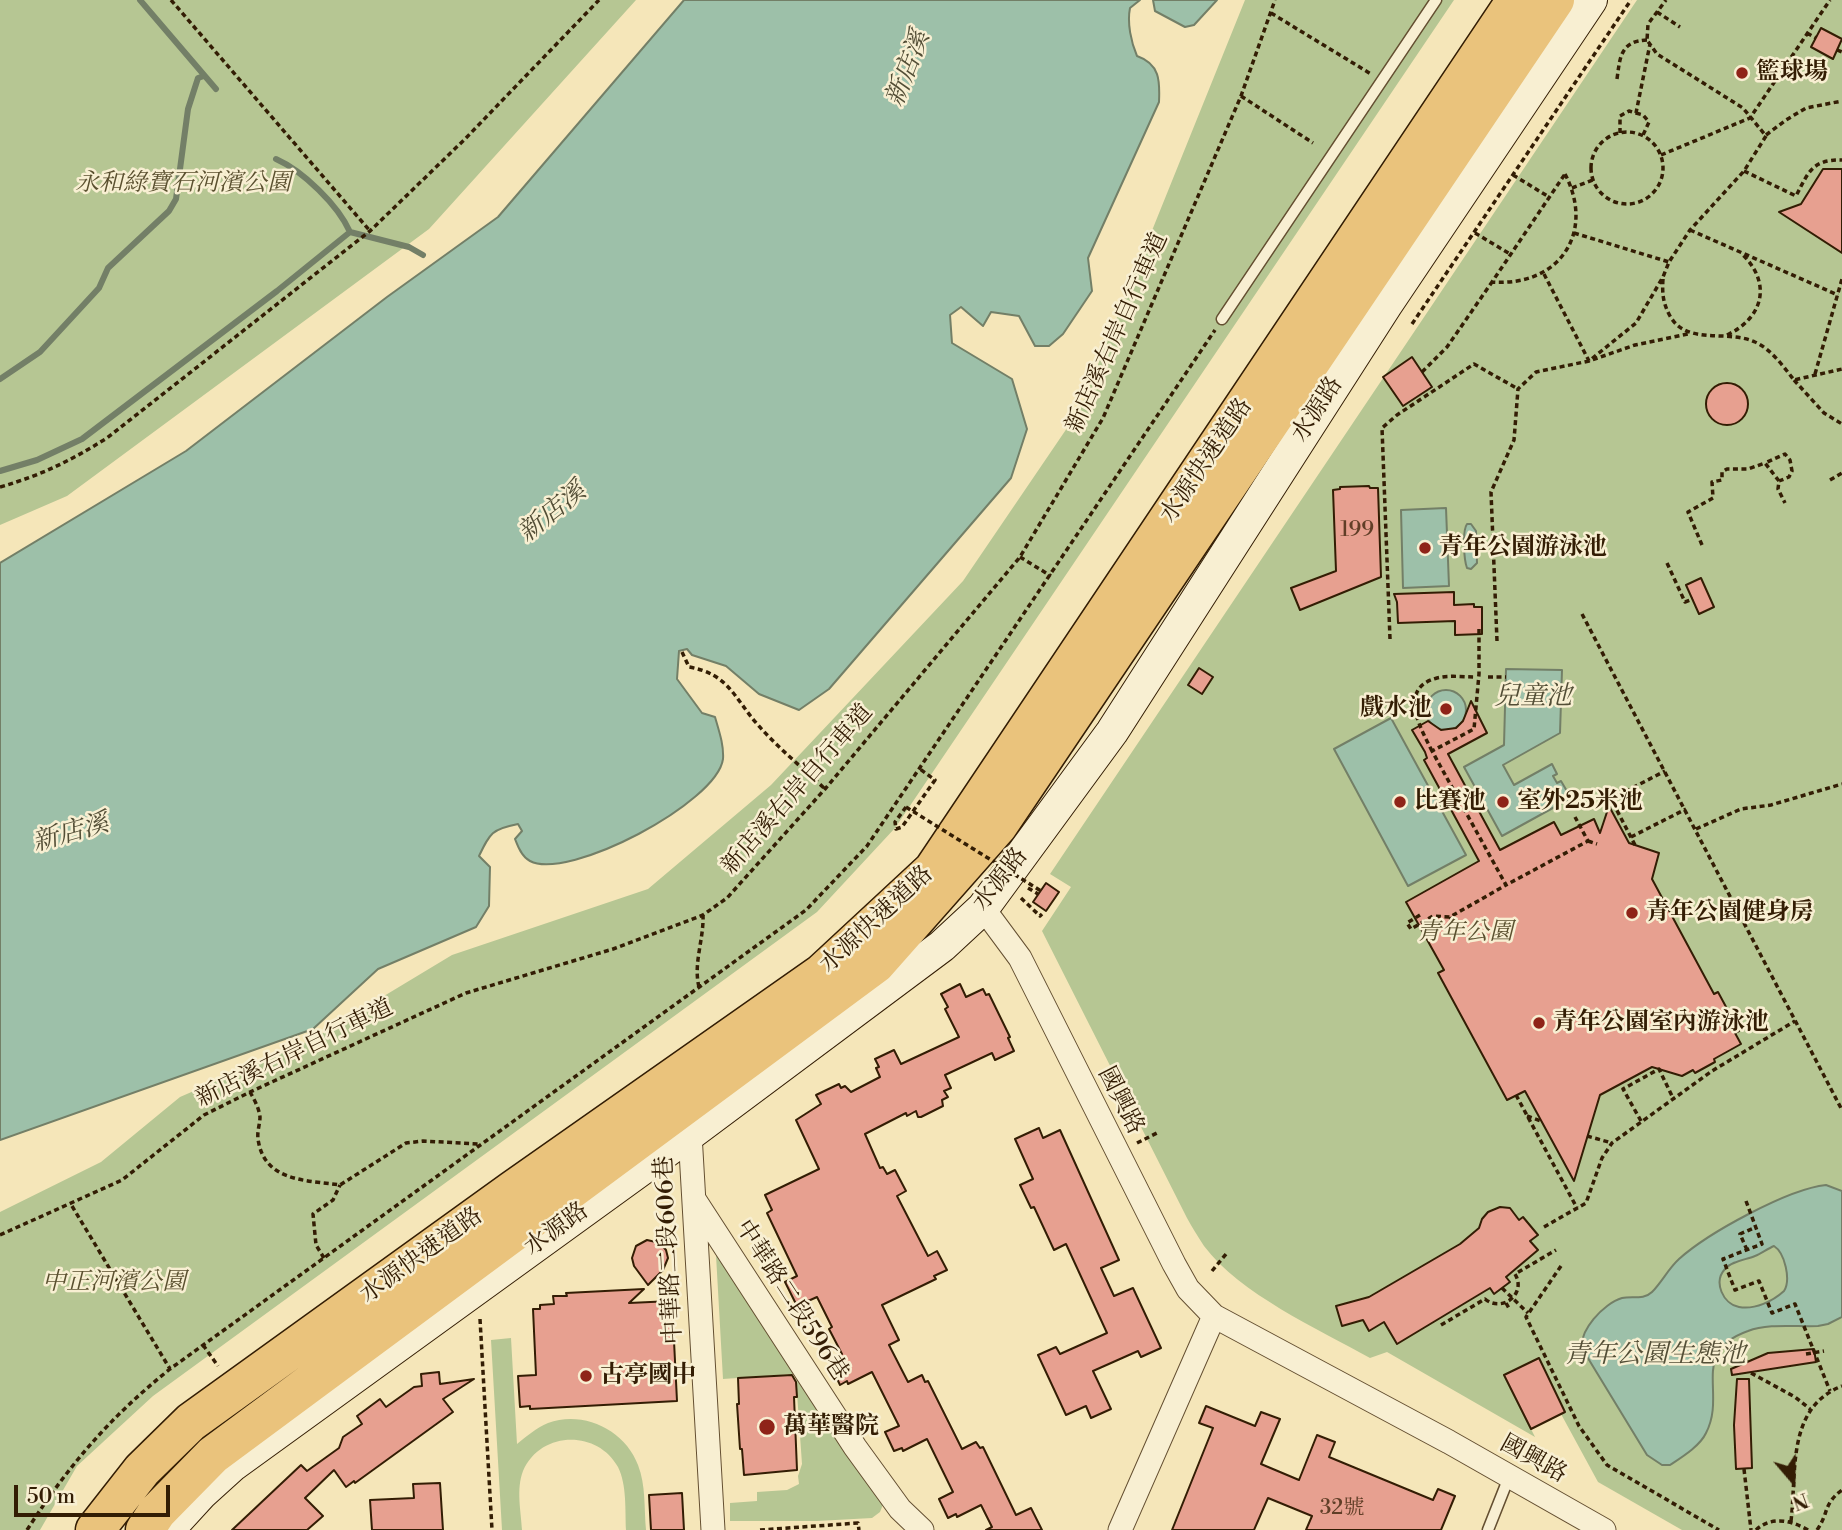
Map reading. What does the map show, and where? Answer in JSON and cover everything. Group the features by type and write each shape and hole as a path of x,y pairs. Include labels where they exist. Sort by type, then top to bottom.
{"highway":[{"name":"水源快速道路","path":"95,1530 142,1471 191,1422 513,1190 822,973 933,870 1516,0"},
{"name":"水源快速道路","path":"145,1530 157,1512 213,1455 876,964 998,826 1555,0"},
{"path":"123,1530 153,1490 195,1448 352,1331 436,1264 513,1190"}],"street":[{"name":"水源路","path":"168,1530 201,1494 233,1465 690,1134 942,946 982,908 1112,732 1386,306 1591,0"},
{"name":"國興路","path":"982,908 1020,958 1188,1289 1214,1316 1604,1530"},
{"name":"中華路二段606巷","path":"690,1134 713,1530"},
{"name":"中華路二段596巷","path":"694,1199 855,1447 900,1509 922,1530"},
{"path":"1120,1530 1214,1316"}],"lane":[{"path":"1222,319 1436,0"},
{"path":"1488,1530 1509,1476"}],"path":[{"path":"171,0 370,231"},
{"path":"0,487 36,477 107,438 370,231 465,139 599,0"},
{"name":"新店溪右岸自行車道","path":"0,1236 122,1180 204,1115 250,1092 466,993 613,949 703,915 727,898 825,789 1020,557 1103,418 1241,96 1275,0"},
{"path":"1412,324 1631,0"},
{"path":"1636,113 1648,42 1648,24 1666,0"},
{"path":"1661,155 1750,117 1830,0"},
{"path":"1657,12 1680,27"},
{"path":"1270,13 1382,80"},
{"path":"1807,33 1816,38"},
{"path":"1617,79 1620,53 1628,44 1639,40 1648,42 1657,54 1743,108 1766,136"},
{"path":"1241,96 1312,143"},
{"path":"1589,361 1636,323 1690,230 1744,171 1766,136 1806,108 1842,101"},
{"path":"1620,133 1620,116 1629,111 1643,115 1649,122 1643,135"},
{"path":"1620,133 1643,135 1661,155 1663,165 1660,184 1648,198 1639,202 1630,204 1611,201 1593,180 1591,171 1594,152 1607,138 1620,133"},
{"path":"1744,171 1796,197 1809,171 1820,162 1842,160"},
{"path":"1512,174 1549,197"},
{"path":"1422,372 1447,347 1565,174 1577,209 1574,233 1560,260 1529,280 1492,282"},
{"path":"1572,188 1593,180"},
{"path":"1690,230 1838,295"},
{"path":"1475,233 1510,254"},
{"path":"1574,233 1669,262"},
{"path":"1725,336 1741,328 1754,315 1760,299 1759,281 1752,265 1740,252"},
{"path":"1543,273 1589,361"},
{"path":"1663,277 1662,299 1676,325 1688,334"},
{"path":"1815,374 1842,279"},
{"path":"27,1530 58,1482 102,1431 131,1401 170,1369 806,910 867,846 1222,319"},
{"path":"1497,641 1491,492 1514,440 1518,389 1536,372 1589,361 1635,345 1688,334 1725,336 1754,342 1774,356 1824,413 1842,424"},
{"path":"1390,639 1382,428 1397,415 1474,364 1518,389"},
{"path":"1794,380 1842,369"},
{"path":"1702,545 1688,512 1713,498 1712,482 1722,480 1722,471 1748,469 1785,454 1790,460 1792,471 1789,477 1779,481"},
{"path":"1765,463 1779,481 1778,489 1785,503"},
{"path":"1830,480 1842,473"},
{"path":"1020,557 1051,576"},
{"path":"1667,563 1685,602 1693,599"},
{"path":"1582,614 1842,1110"},
{"path":"1432,751 1474,729 1479,631"},
{"path":"682,652 689,667 706,670 727,685 758,725 825,789"},
{"path":"1475,677 1439,677 1424,685 1415,697 1414,713 1506,886"},
{"path":"1488,677 1506,677"},
{"path":"920,769 935,780 918,807 910,815 902,827 896,829 895,822 906,807 917,813 1041,891"},
{"path":"1635,845 1611,799 1665,771"},
{"path":"1696,829 1741,809 1771,804 1842,784"},
{"path":"917,813 918,807"},
{"path":"1631,838 1686,809"},
{"path":"1575,817 1588,841 1597,844"},
{"path":"1420,915 1407,923 1410,929 1433,916 1450,917 1588,841"},
{"path":"1017,894 1041,916 1042,914"},
{"path":"699,987 696,974 704,930 703,915"},
{"path":"1450,917 1454,925"},
{"path":"1544,1227 1586,1203 1602,1158 1612,1143 1712,1072 1796,1021"},
{"path":"1642,1121 1623,1089 1658,1069 1674,1098"},
{"path":"250,1092 260,1117 257,1136 261,1155 275,1171 286,1177 340,1185"},
{"path":"1516,1095 1577,1208"},
{"path":"1527,1116 1541,1121"},
{"path":"1136,1144 1157,1133"},
{"path":"1587,1136 1612,1143"},
{"path":"324,1258 316,1245 313,1214 333,1200 340,1185 406,1143 422,1141 481,1144"},
{"path":"1746,1201 1762,1244 1723,1259 1735,1290 1759,1281 1772,1313 1796,1304 1830,1391"},
{"path":"72,1205 170,1369"},
{"path":"1747,1250 1740,1234 1756,1227"},
{"path":"1441,1325 1485,1299 1494,1304 1506,1303 1512,1299 1519,1287 1515,1274 1556,1250"},
{"path":"1212,1271 1226,1254"},
{"path":"1561,1266 1526,1317 1579,1426 1607,1465 1718,1530"},
{"path":"478,1287 492,1530"},
{"path":"1502,1288 1529,1314"},
{"path":"1506,1303 1510,1310"},
{"path":"1806,1354 1824,1351"},
{"path":"1751,1373 1795,1397 1810,1409"},
{"path":"1791,1521 1799,1433 1810,1409 1830,1391 1842,1386"},
{"path":"1744,1469 1753,1530 1777,1520 1791,1521 1808,1530"},
{"path":"1818,1530 1828,1503 1842,1490"},
{"path":"760,1530 859,1523 859,1530"}],"green space":[{"name":"永和綠寶石河濱公園","path":"0,0 636,0 429,229 67,496 0,525"},
{"name":"中正河濱公園","path":"1245,0 1454,0 895,828 817,912 153,1396 77,1466 40,1530 0,1530 0,1212 101,1162 180,1097 311,1040 452,955 648,889 771,785 963,581 1080,409"},
{"name":"青年公園","path":"1637,0 1842,0 1842,1530 1682,1530 1598,1482 1561,1414 1565,1411 1539,1358 1504,1375 1535,1437 1387,1352 1370,1358 1281,1309 1238,1280 1204,1246 1187,1218 1042,931 1071,887 1050,874"},
{"path":"716,1255 794,1374 723,1379"},
{"path":"511,1338 517,1444 540,1427 561,1420 588,1421 613,1433 632,1453 641,1473 646,1530 626,1530 623,1482 618,1467 609,1455 597,1446 569,1440 542,1448 531,1458 523,1471 520,1485 522,1530 502,1530 491,1340"},
{"path":"796,1379 884,1502 880,1512 872,1518 730,1521 730,1503 757,1501 757,1492 787,1490 799,1484 798,1476 802,1464"}],"water":[{"name":"新店溪","path":"684,0 1140,0 1130,8 1130,32 1137,56 1145,59 1157,74 1159,102 1088,258 1092,291 1063,334 1049,346 1035,346 1019,316 991,312 983,326 961,307 950,315 952,343 1012,379 1027,429 1011,478 829,689 799,710 759,694 726,666 692,655 687,649 679,651 677,679 702,713 715,717 723,759 715,777 696,796 669,816 606,849 575,860 549,864 530,861 523,854 515,839 522,831 518,824 497,830 489,837 479,856 490,867 489,906 476,927 378,969 313,1029 0,1140 0,563 186,451 387,297 498,217"},
{"path":"1153,0 1217,0 1194,25 1185,27 1155,11"},
{"name":"青年公園游泳池","path":"1446,508 1449,586 1403,588 1401,510"},
{"path":"1467,524 1471,524 1476,531 1477,563 1471,569 1467,568 1464,552"},
{"name":"兒童池","path":"1506,669 1562,670 1560,733 1503,765 1514,785 1552,764 1557,774 1553,776 1557,783 1561,781 1571,798 1502,836 1464,767 1504,745"},
{"name":"戲水池","path":"1446,690 1454,691 1460,696 1465,702 1465,718 1460,724 1454,729 1446,730 1438,729 1432,724 1427,718 1426,710 1427,702 1432,696 1438,691"},
{"name":"比賽池","path":"1391,718 1466,855 1408,886 1334,749"},
{"name":"青年公園生態池","path":"1826,1185 1842,1191 1842,1317 1818,1326 1773,1326 1756,1329 1730,1340 1720,1350 1714,1362 1713,1403 1706,1433 1685,1455 1670,1465 1662,1465 1647,1455 1583,1350 1582,1343 1588,1327 1600,1312 1615,1301 1649,1294 1679,1259 1728,1225 1770,1203","holes":["1774,1246 1778,1249 1787,1274 1784,1291 1757,1306 1739,1307 1728,1302 1720,1286 1725,1269"]}],"building":[{"path":"1821,28 1842,39 1833,59 1811,47"},
{"path":"1823,169 1842,169 1842,253 1779,212 1801,204"},
{"path":"1412,357 1432,387 1403,406 1383,377"},
{"path":"1727,383 1742,389 1748,404 1742,419 1727,425 1712,419 1706,404 1712,389"},
{"path":"1340,487 1378,488 1381,577 1300,610 1291,588 1336,571 1333,490"},
{"path":"1701,578 1714,607 1699,614 1686,585"},
{"path":"1454,592 1454,605 1474,604 1474,607 1482,607 1482,634 1455,635 1455,621 1398,623 1394,594"},
{"path":"1199,668 1213,677 1202,694 1188,685"},
{"path":"1471,701 1487,733 1448,754 1500,850 1554,822 1561,835 1594,819 1600,833 1609,806 1629,843 1659,853 1652,879 1714,994 1718,992 1739,1031 1735,1033 1741,1044 1695,1073 1693,1070 1682,1076 1652,1067 1600,1095 1574,1181 1525,1091 1507,1100 1438,973 1444,970 1406,902 1479,861 1424,760 1427,758 1425,752 1412,730 1428,721 1441,730 1456,728 1463,721"},
{"path":"1046,883 1059,892 1046,911 1033,902"},
{"path":"960,984 966,997 983,989 986,995 989,994 1014,1051 995,1060 992,1053 945,1075 951,1088 944,1091 948,1097 942,1100 943,1106 921,1117 918,1117 916,1111 907,1116 906,1113 865,1134 880,1168 883,1167 887,1174 895,1170 906,1191 897,1196 928,1256 937,1251 947,1270 934,1276 936,1279 882,1305 899,1340 889,1345 908,1382 922,1375 925,1382 928,1381 962,1449 976,1442 980,1448 983,1447 1016,1515 1031,1508 1042,1530 986,1530 992,1527 981,1505 957,1517 956,1514 948,1518 939,1499 953,1492 927,1439 903,1451 902,1448 894,1451 885,1432 899,1426 872,1372 840,1385 831,1366 842,1361 839,1356 842,1354 829,1329 832,1327 817,1297 797,1306 785,1282 797,1276 767,1213 772,1210 765,1195 819,1169 796,1120 821,1104 816,1095 839,1084 841,1088 845,1086 851,1092 880,1077 875,1059 894,1050 901,1064 959,1037 945,1009 948,1007 941,994"},
{"path":"1039,1128 1043,1138 1060,1130 1119,1260 1101,1268 1114,1296 1133,1288 1161,1348 1141,1357 1138,1351 1093,1371 1111,1409 1091,1418 1086,1406 1066,1415 1038,1355 1056,1347 1060,1354 1107,1333 1066,1244 1054,1250 1034,1207 1031,1208 1020,1185 1033,1179 1015,1139"},
{"path":"1500,1207 1510,1208 1519,1220 1523,1217 1538,1235 1530,1241 1538,1250 1506,1277 1510,1282 1494,1294 1490,1288 1397,1344 1384,1322 1369,1331 1363,1320 1342,1326 1336,1306 1369,1297 1460,1244 1479,1228 1488,1212"},
{"path":"647,1240 660,1243 668,1258 663,1270 648,1285 634,1266 632,1258 636,1246"},
{"path":"644,1289 629,1303 672,1301 677,1401 530,1409 530,1406 520,1407 518,1376 536,1375 533,1309 540,1309 540,1305 554,1304 553,1296 567,1296 566,1293"},
{"path":"1814,1349 1816,1362 1732,1375 1731,1369 1768,1353"},
{"path":"1539,1358 1565,1412 1531,1429 1504,1375"},
{"path":"439,1372 440,1384 474,1379 443,1399 453,1412 355,1483 354,1481 346,1487 334,1470 305,1498 323,1516 307,1530 232,1530 301,1465 307,1471 339,1448 343,1437 362,1424 357,1416 380,1399 386,1407 414,1387 422,1386 421,1374"},
{"name":"萬華醫院","path":"792,1375 796,1382 797,1397 794,1397 797,1470 744,1475 737,1404 738,1378"},
{"path":"1737,1379 1749,1379 1752,1468 1736,1469 1734,1425"},
{"path":"1206,1406 1255,1426 1261,1412 1280,1419 1261,1464 1299,1480 1317,1435 1335,1442 1329,1457 1433,1500 1438,1489 1455,1496 1441,1530 1306,1530 1312,1516 1268,1498 1254,1530 1172,1530 1213,1428 1199,1423"},
{"path":"440,1483 443,1530 372,1530 370,1500 414,1498 413,1484"},
{"path":"682,1493 684,1530 651,1530 649,1495"}],"waterway":[{"path":"140,0 216,89"},
{"path":"0,379 40,352 99,288 108,268 169,211 176,199 188,109 198,78 204,76"},
{"path":"276,159 319,190 350,232 409,247 423,255"},
{"path":"0,471 37,460 82,439 350,232"}],"place":[{"name":"籃球場","path":"1742,73"},
{"name":"青年公園游泳池","path":"1425,548"},
{"name":"戲水池","path":"1446,709"},
{"name":"比賽池","path":"1400,802"},
{"name":"室外25米池","path":"1503,802"},
{"name":"青年公園健身房","path":"1632,913"},
{"name":"青年公園室內游泳池","path":"1539,1023"},
{"name":"古亭國中","path":"586,1376"},
{"name":"萬華醫院","path":"767,1427"}]}
